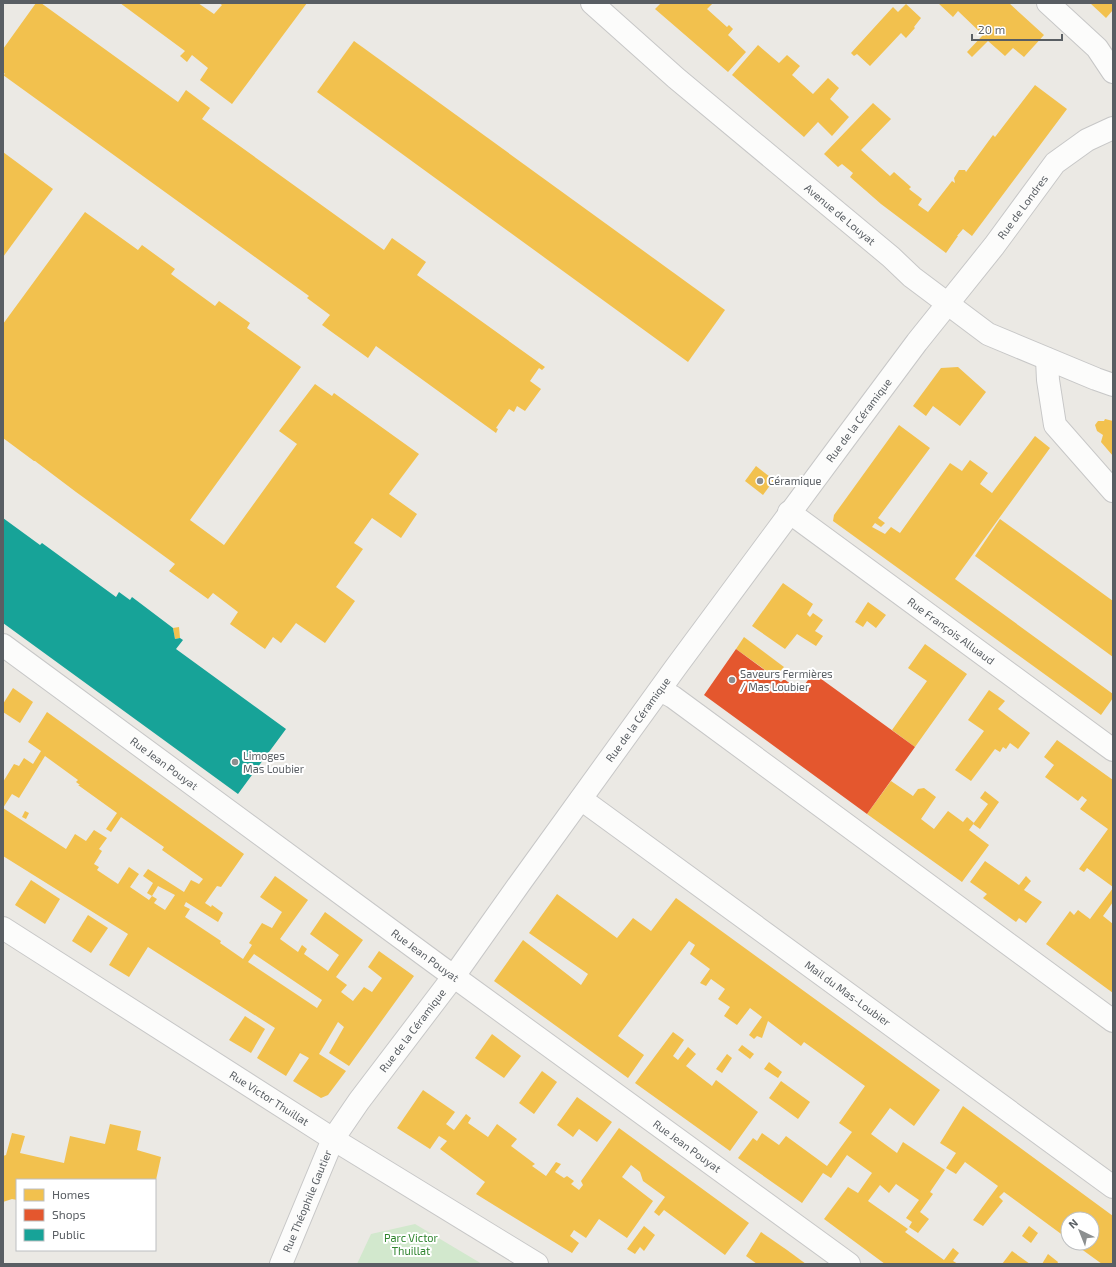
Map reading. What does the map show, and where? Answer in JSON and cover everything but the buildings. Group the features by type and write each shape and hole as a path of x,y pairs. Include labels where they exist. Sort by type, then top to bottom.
{"street":[{"name":"Avenue de Louyat","path":"592,3 676,78 891,257 912,277 988,334 1047,359 1113,384"},
{"path":"1048,3 1097,48 1113,72"},
{"name":"Rue de Londres","path":"948,303 994,246 1055,163 1087,140 1113,128"},
{"name":"Rue de la Céramique","path":"333,1139 359,1101 454,976 789,512 948,303"},
{"path":"1047,359 1048,380 1054,425 1113,491"},
{"name":"Rue François Alluaud","path":"789,512 1113,750"},
{"name":"Rue Jean Pouyat","path":"3,645 849,1264"},
{"path":"660,690 673,696 1113,1020"},
{"name":"Mail du Mas-Loubier","path":"582,799 1113,1187"},
{"name":"Rue Victor Thuillat","path":"3,928 333,1139 537,1264"},
{"name":"Rue Théophile Gautier","path":"281,1264 333,1139"}],"green space":[{"name":"Parc Victor Thuillat","path":"415,1224 482,1264 357,1264 371,1234"}],"place":[{"name":"Céramique","path":"760,481"},
{"name":"Saveurs Fermières / Mas Loubier","path":"732,680"},
{"name":"Limoges Mas Loubier","path":"235,762"}]}
